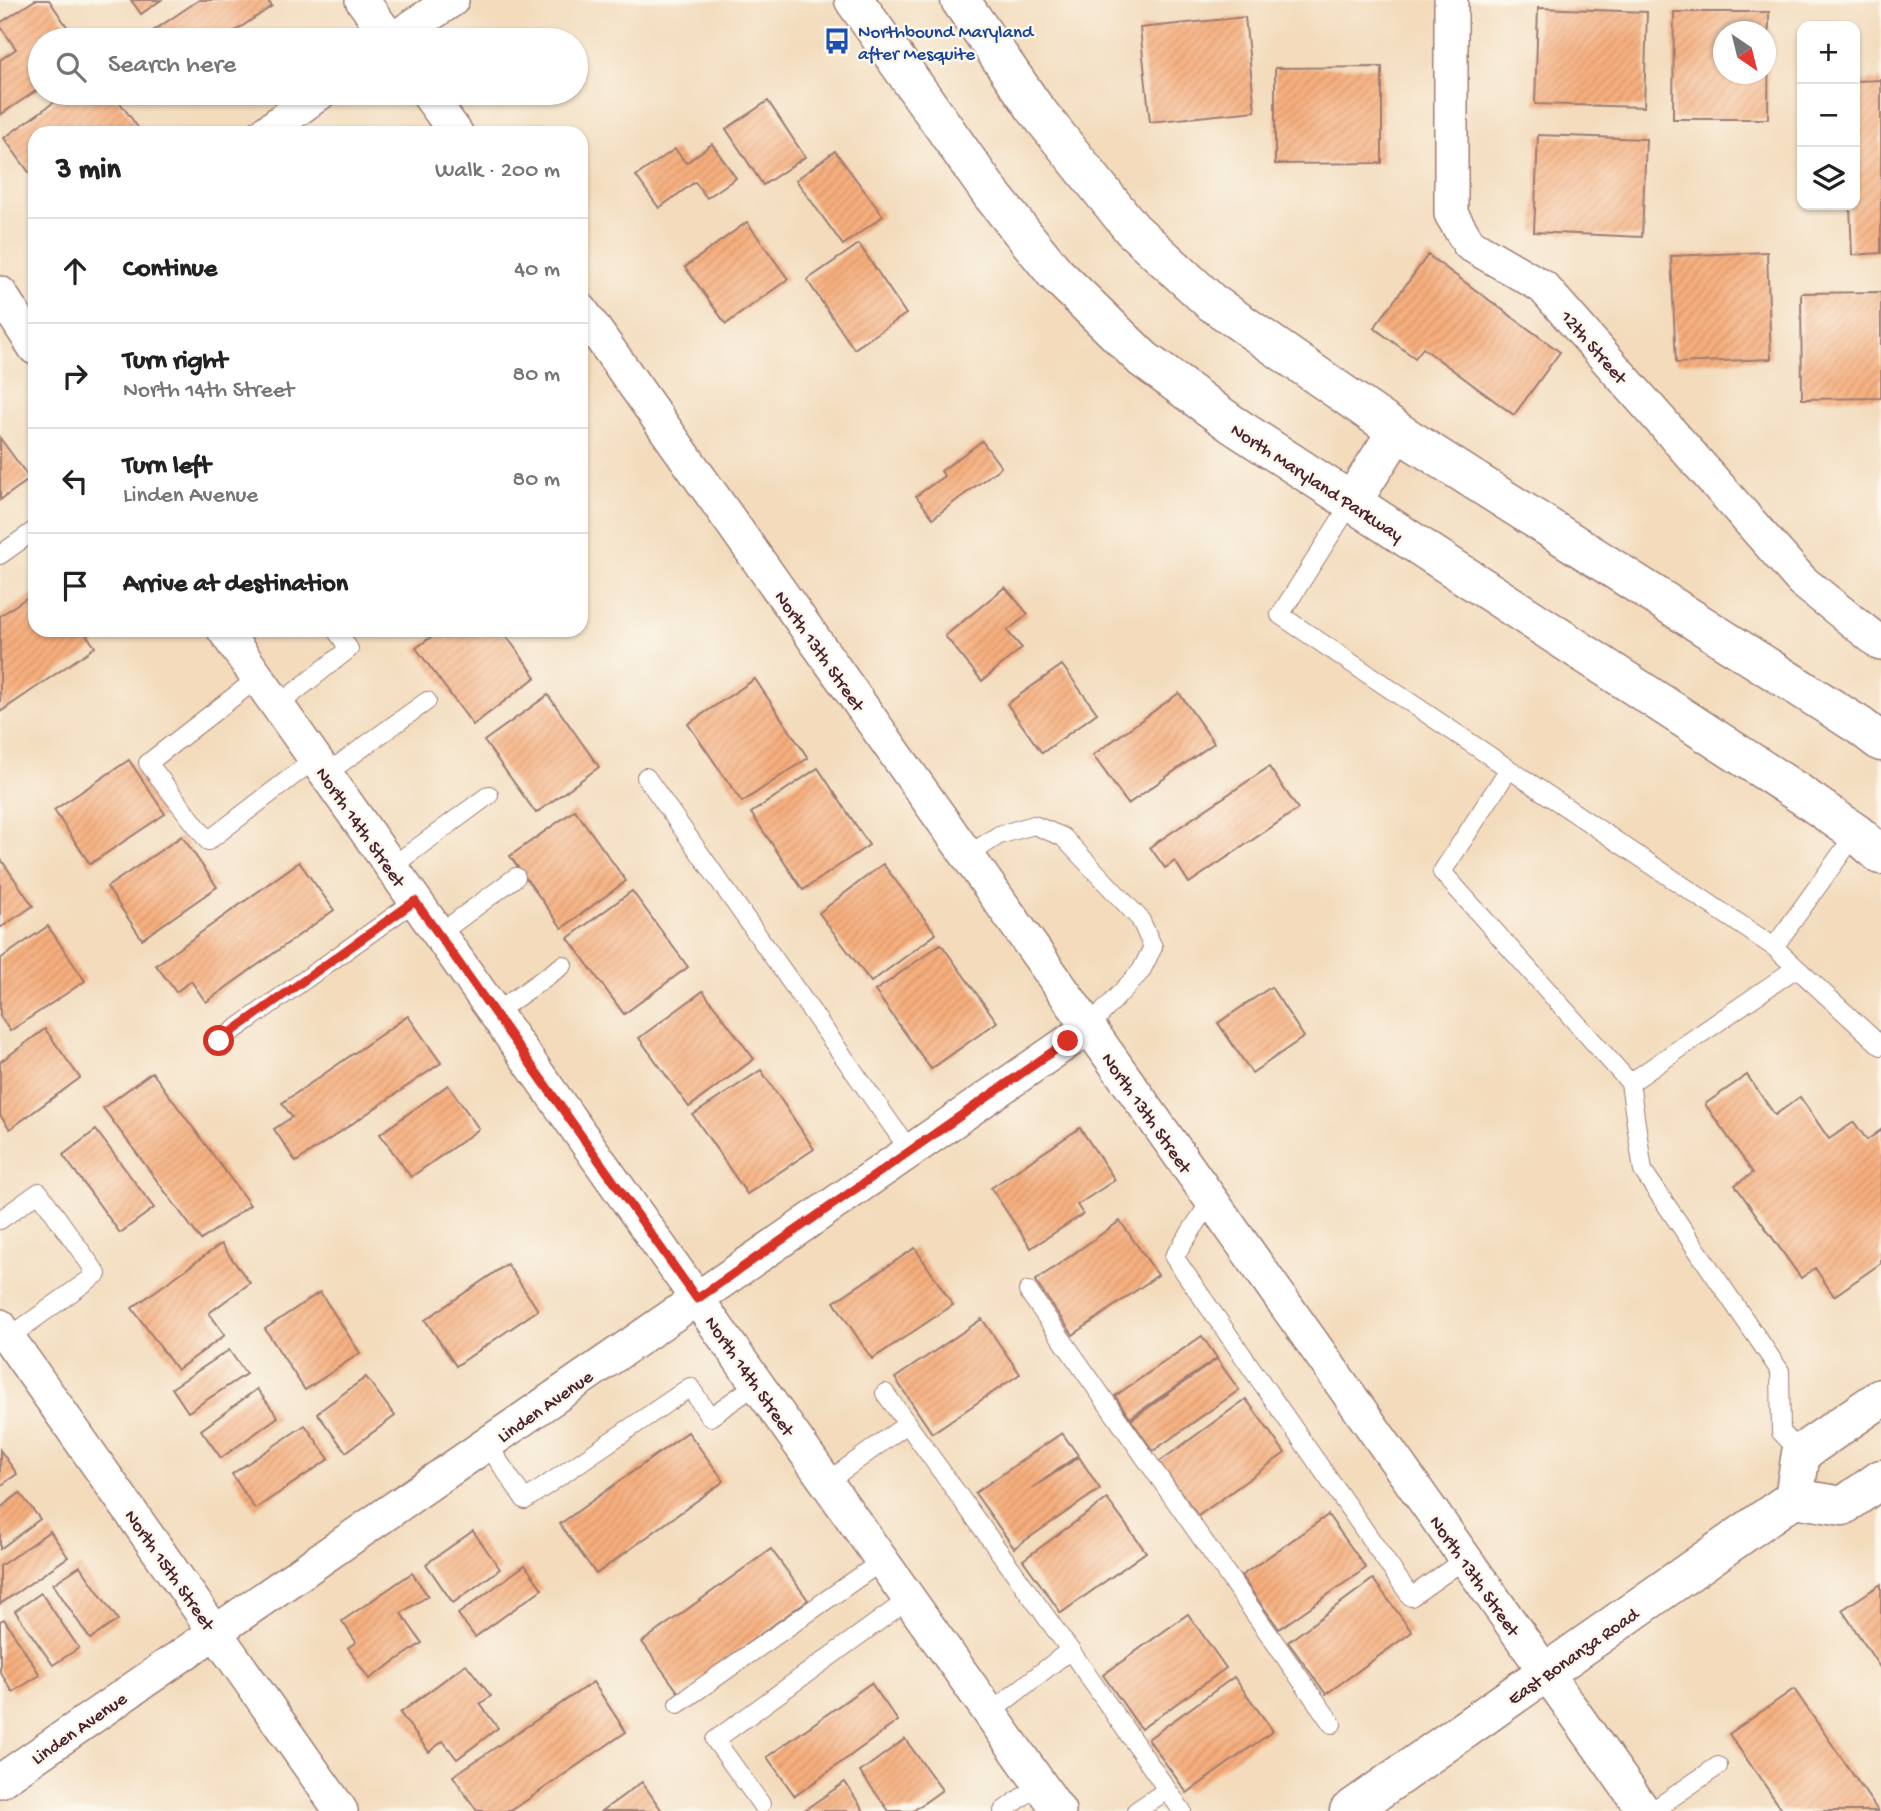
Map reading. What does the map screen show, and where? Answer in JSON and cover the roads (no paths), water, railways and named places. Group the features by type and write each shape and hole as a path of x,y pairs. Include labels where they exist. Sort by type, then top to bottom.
{"main road":[{"name":"North Maryland Parkway","path":"854,0 991,194 1055,273 1143,359 1232,424 1788,787 1869,844"},
{"path":"960,0 1034,107 1132,229 1211,302 1397,431 1881,742"},
{"path":"1351,503 1397,431"},
{"path":"1881,1398 1801,1454 1794,1498 1843,1506 1881,1479"},
{"name":"East Bonanza Road","path":"1349,1811 1794,1498"}],"street":[{"path":"362,0 382,28"},
{"path":"409,28 452,0"},
{"name":"12th Street","path":"1451,0 1451,214 1469,244 1543,287 1802,581 1881,644"},
{"path":"275,126 304,105"},
{"path":"436,105 451,126"},
{"path":"12,308 28,336"},
{"name":"North 13th Street","path":"588,320 1644,1811"},
{"name":"North 14th Street","path":"229,637 1059,1811"},
{"name":"Linden Avenue","path":"0,1781 1088,1028"},
{"name":"North 15th Street","path":"4,1332 341,1811"}],"lane":[{"path":"1351,503 1280,615 1774,947 1881,1046"},
{"path":"0,555 28,535"},
{"path":"277,706 349,649 341,637"},
{"path":"258,678 148,763 208,841 427,701"},
{"path":"1509,769 1442,872 1630,1083 1643,1171 1780,1371 1782,1433 1801,1454"},
{"path":"646,777 910,1151"},
{"path":"391,867 489,795"},
{"path":"967,856 999,835 1034,825 1063,837 1140,919 1153,947 1141,971 1088,1028"},
{"path":"1774,947 1869,844"},
{"path":"439,934 516,877"},
{"path":"219,1041 415,901"},
{"path":"495,1013 563,965"},
{"path":"1630,1083 1796,968"},
{"path":"0,1220 39,1192 97,1274 4,1332"},
{"path":"1211,1201 1174,1258 1412,1597 1465,1559"},
{"path":"1028,1291 1332,1724"},
{"path":"487,1444 526,1500 690,1387 710,1417 757,1384"},
{"path":"885,1393 1182,1811"},
{"path":"827,1482 907,1424"},
{"path":"678,1704 882,1561"},
{"path":"761,1804 715,1740 909,1599"},
{"path":"990,1713 1070,1650"},
{"path":"1652,1811 1718,1766"},
{"path":"1003,1811 1040,1784"},
{"path":"1136,1811 1167,1790"}],"place":[{"name":"Northbound Maryland after Mesquite","path":"837,41"}]}
